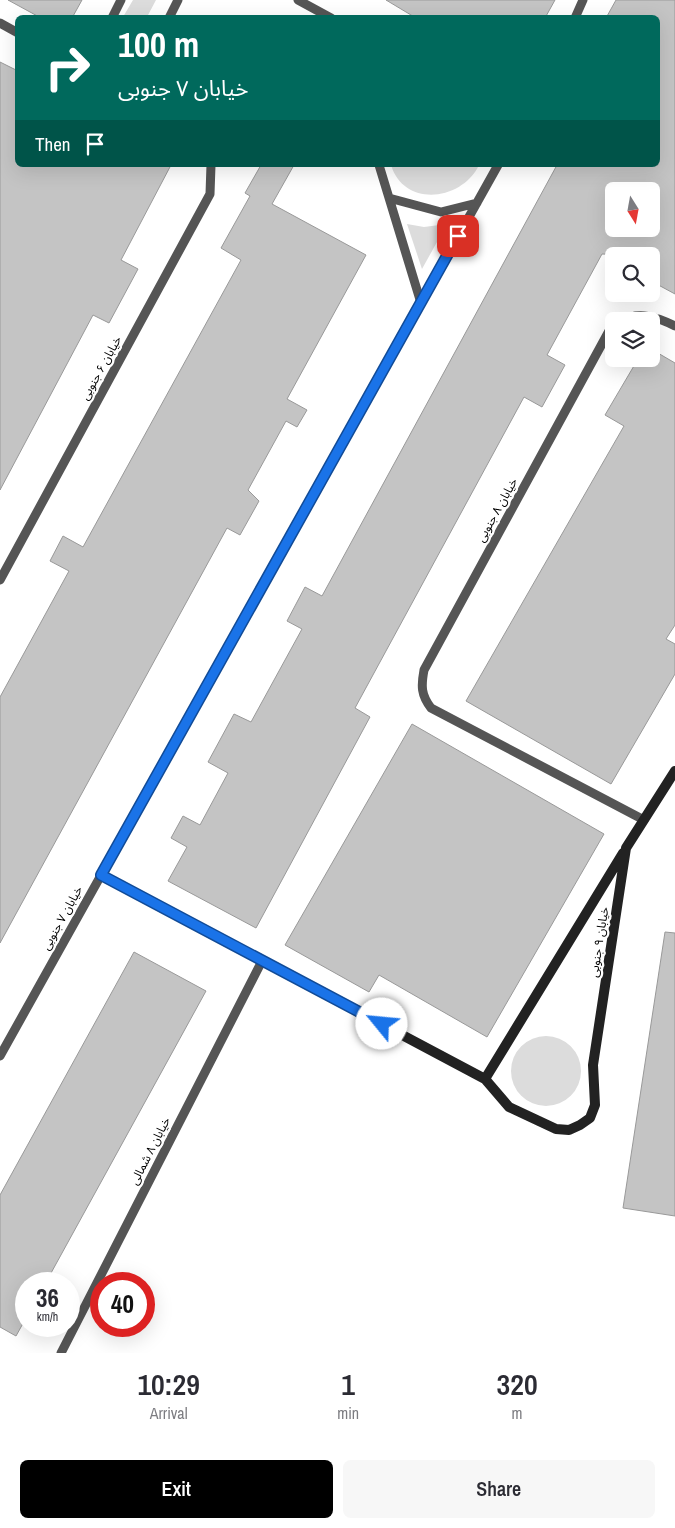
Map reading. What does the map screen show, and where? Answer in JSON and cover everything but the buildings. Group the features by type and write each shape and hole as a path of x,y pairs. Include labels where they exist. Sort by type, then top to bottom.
{"street":[{"name":"خیابان ۹ جنوبی","path":"485,1079 509,1107 556,1129 569,1130 590,1118 595,1105 593,1065 626,848 675,771"},
{"path":"101,875 485,1079 626,848"}],"lane":[{"path":"114,15 121,0"},
{"path":"170,15 178,0"},
{"path":"298,0 326,15"},
{"path":"576,15 583,0"},
{"path":"0,23 15,31"},
{"name":"خیابان ۶ جنوبی","path":"0,580 210,194 211,167"},
{"path":"380,167 420,303"},
{"name":"خیابان ۷ جنوبی","path":"0,1056 497,167"},
{"path":"389,198 441,212 476,203"},
{"path":"660,319 675,326"},
{"name":"خیابان ۸ جنوبی","path":"605,338 424,670 421,686 423,699 430,708 644,820"},
{"name":"خیابان ۸ شمالی","path":"61,1353 262,961"}],"shaded area":[{"path":"133,0 156,0 148,15 124,15"},
{"path":"392,167 478,167 471,177 460,186 434,195 420,193 408,188 398,179"},
{"path":"407,224 424,227 447,224 422,269"},
{"path":"546,1036 559,1039 571,1046 578,1058 581,1071 578,1084 571,1096 559,1103 546,1106 533,1103 521,1096 514,1084 511,1071 514,1058 521,1046 533,1039"}],"route":[{"path":"382,1024 101,875 458,236"}]}
